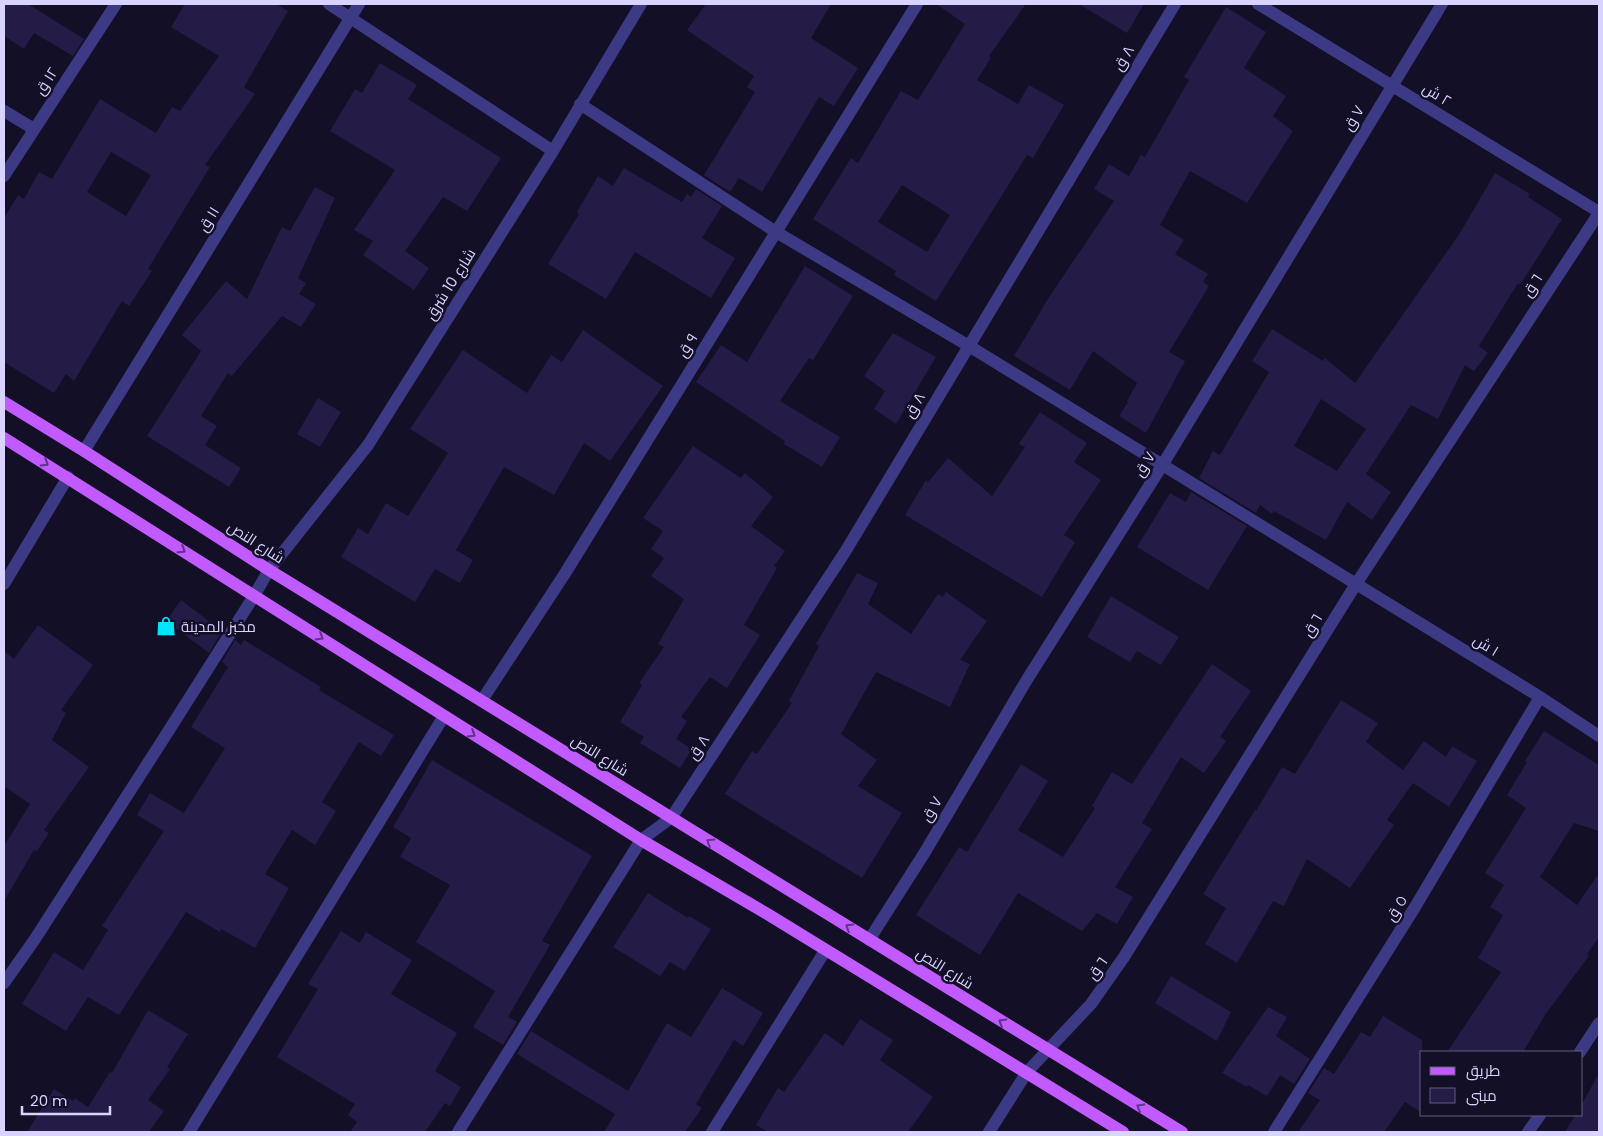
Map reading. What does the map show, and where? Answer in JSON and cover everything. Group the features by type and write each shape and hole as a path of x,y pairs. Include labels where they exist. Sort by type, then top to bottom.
{"main road":[{"name":"شارع النص","path":"4,402 269,570 1182,1132"},
{"path":"4,438 641,840 769,915 1123,1132"}],"street":[{"name":"١٢ ق","path":"4,176 116,4"},
{"path":"329,4 553,151"},
{"name":"١١ ق","path":"84,451 359,4"},
{"name":"شارع 10 شرق","path":"4,983 35,939 269,570 368,445 553,151 641,4"},
{"name":"٩ ق","path":"482,700 564,575 917,4"},
{"name":"٨ ق","path":"671,818 845,552 1175,4"},
{"name":"٢ ش","path":"1258,4 1599,212"},
{"name":"٧ ق","path":"869,940 930,843 1028,678 1163,464 1442,4"},
{"name":"١ ش","path":"580,104 776,232 1163,464 1540,697 1599,736"},
{"path":"4,111 34,129"},
{"name":"٦ ق","path":"989,1132 1027,1072 1091,1004 1124,957 1241,772 1356,584 1599,212"},
{"path":"4,584 68,477"},
{"name":"٥ ق","path":"1274,1132 1415,907 1540,697"},
{"path":"189,1132 444,716"},
{"path":"458,1132 641,840 671,818"},
{"path":"712,1132 825,951"},
{"path":"1581,1051 1599,1023"},
{"path":"1528,1132 1539,1116"}],"building":[{"path":"4,4 28,4 84,39 73,56 34,33 24,49 4,36"},
{"path":"185,4 276,4 288,11 244,87 255,94 205,165 210,167 148,269 152,271 129,306 122,301 74,381 66,374 54,393 4,362 4,218 18,195 24,199 39,172 52,179 100,99 156,133 172,107 180,111 219,56 171,27","holes":["111,152 151,175 126,216 87,192"]},
{"path":"706,4 831,4 811,38 858,68 834,106 819,97 762,192 739,178 730,192 704,175 755,92 747,87 754,76 687,30"},
{"path":"936,4 1026,4 989,56 991,58 977,80 1018,104 1029,85 1064,105 1033,158 1027,155 936,301 894,275 896,271 813,219 851,158 858,163 901,91 918,100 965,24","holes":["902,185 950,215 927,252 878,222"]},
{"path":"1079,4 1144,4 1127,33"},
{"path":"1226,7 1266,32 1244,68 1286,96 1273,116 1293,131 1247,203 1190,171 1160,225 1184,240 1175,254 1208,274 1203,282 1209,286 1169,352 1185,361 1146,433 1119,416 1137,383 1093,351 1070,390 1014,356 1049,297 1114,201 1094,189 1109,164 1129,176 1141,155 1145,157 1189,80 1184,77"},
{"path":"380,63 417,85 408,99 501,158 467,211 443,197 405,251 429,268 414,290 363,255 373,241 354,230 395,170 330,131 355,89 362,93"},
{"path":"624,168 682,202 687,194 691,197 696,189 722,206 702,238 735,258 711,298 635,252 606,299 548,264 579,214 577,212 598,176 613,186"},
{"path":"1495,173 1530,194 1528,197 1562,219 1520,285 1518,283 1479,346 1488,353 1474,371 1465,365 1438,419 1411,405 1366,474 1391,492 1372,520 1347,502 1326,540 1274,511 1272,514 1260,505 1256,513 1199,478 1213,451 1220,455 1269,372 1252,361 1272,329 1323,361 1325,358 1355,383 1460,233","holes":["1321,399 1366,429 1337,471 1294,446"]},
{"path":"315,187 335,198 298,278 306,283 299,294 316,304 301,327 282,316 232,376 228,373 201,416 217,426 205,445 241,468 229,487 147,436 201,351 182,335 226,281 247,299 282,227 290,231"},
{"path":"805,266 853,296 813,360 809,358 780,401 840,437 822,467 784,444 785,441 696,382 721,345 747,362"},
{"path":"583,330 663,386 610,461 584,443 554,495 504,467 456,550 473,560 460,583 435,569 415,602 341,557 358,528 368,534 386,503 408,516 448,453 410,429 463,350 527,393 551,355 562,362"},
{"path":"893,333 936,357 896,424 874,409 885,391 864,376"},
{"path":"318,398 341,412 320,447 297,434"},
{"path":"1040,412 1087,443 1074,462 1101,480 1064,535 1075,542 1042,597 905,515 926,480 928,482 948,458 992,496 1025,447 1019,444"},
{"path":"693,446 741,478 745,473 773,497 751,526 785,551 774,566 777,568 744,625 760,635 727,688 710,677 681,717 687,721 676,739 692,749 680,768 640,743 644,737 620,722 642,685 639,683 664,647 658,644 684,599 651,576 664,558 651,549 663,531 643,518"},
{"path":"1191,492 1247,526 1208,590 1137,547 1170,493 1186,502"},
{"path":"857,573 878,583 868,604 911,634 938,594 943,597 946,592 987,621 960,660 970,664 950,707 876,672 841,734 877,760 858,786 902,813 862,878 725,794 752,751 757,754 792,703 789,701 819,646 816,644"},
{"path":"1111,596 1179,637 1161,665 1137,651 1130,662 1087,637"},
{"path":"181,600 222,631 209,653 166,621"},
{"path":"38,625 93,665 61,710 66,713 52,740 89,767 44,830 49,833 37,851 34,850 4,901 4,846 30,804 4,786 4,651 14,659"},
{"path":"235,640 241,645 244,640 321,687 319,690 394,735 381,756 359,742 322,802 336,811 315,845 292,830 265,874 289,888 255,948 221,929 220,932 186,912 119,1015 88,997 66,1031 22,1004 54,952 83,970 108,930 102,926 164,831 137,815 150,793 184,813 225,748 191,727 228,667 222,662"},
{"path":"1212,664 1251,691 1220,737 1226,741 1204,773 1181,757 1142,823 1152,829 1115,887 1133,897 1117,924 1097,913 1082,931 1018,893 980,955 916,915 959,847 967,852 1021,764 1048,781 1018,830 1063,857 1095,808 1092,806 1112,772 1132,784"},
{"path":"1341,700 1378,723 1366,742 1403,770 1424,741 1446,757 1452,746 1477,761 1449,807 1413,783 1387,820 1394,825 1350,888 1307,859 1284,906 1273,901 1237,963 1205,944 1226,908 1203,894 1282,767 1295,774"},
{"path":"1544,731 1599,765 1599,831 1574,823 1540,877 1577,905 1599,873 1599,937 1587,954 1589,956 1545,1015 1524,1051 1448,1051 1501,972 1478,958 1503,915 1490,907 1504,885 1485,873 1526,808 1507,795 1527,762 1525,761"},
{"path":"432,760 592,856 542,941 550,945 508,1017 517,1022 503,1045 473,1027 495,991 416,942 450,885 400,857 411,838 393,827"},
{"path":"648,893 688,918 689,916 711,929 685,971 670,962 660,976 613,947"},
{"path":"341,931 360,943 366,932 412,960 391,994 457,1033 435,1071 461,1087 450,1106 445,1103 425,1132 350,1132 357,1122 348,1115 355,1104 277,1057 318,989 308,984"},
{"path":"1171,976 1231,1012 1217,1041 1155,1003"},
{"path":"722,988 763,1013 743,1046 734,1040 696,1104 702,1108 685,1132 604,1132 615,1114 517,1054 531,1031 628,1091 667,1023 691,1037"},
{"path":"1268,1007 1287,1017 1276,1036 1310,1059 1294,1084 1280,1075 1267,1096 1222,1073"},
{"path":"148,1010 188,1034 167,1067 170,1069 148,1100 164,1111 149,1132 27,1132 54,1089 73,1101 75,1098 88,1107 110,1072 112,1073"},
{"path":"1383,1016 1422,1040 1422,1051 1420,1051 1420,1112 1405,1102 1384,1132 1298,1132 1320,1100 1308,1093 1324,1068 1334,1074 1361,1032 1370,1037"},
{"path":"860,1019 893,1040 880,1060 933,1097 908,1132 768,1132 756,1125 778,1088 784,1092 825,1033 843,1046"},
{"path":"1599,1073 1599,1132 1565,1132 1574,1116 1583,1116 1583,1102"}],"place":[{"name":"مخبز المدينة","path":"166,626"}]}
